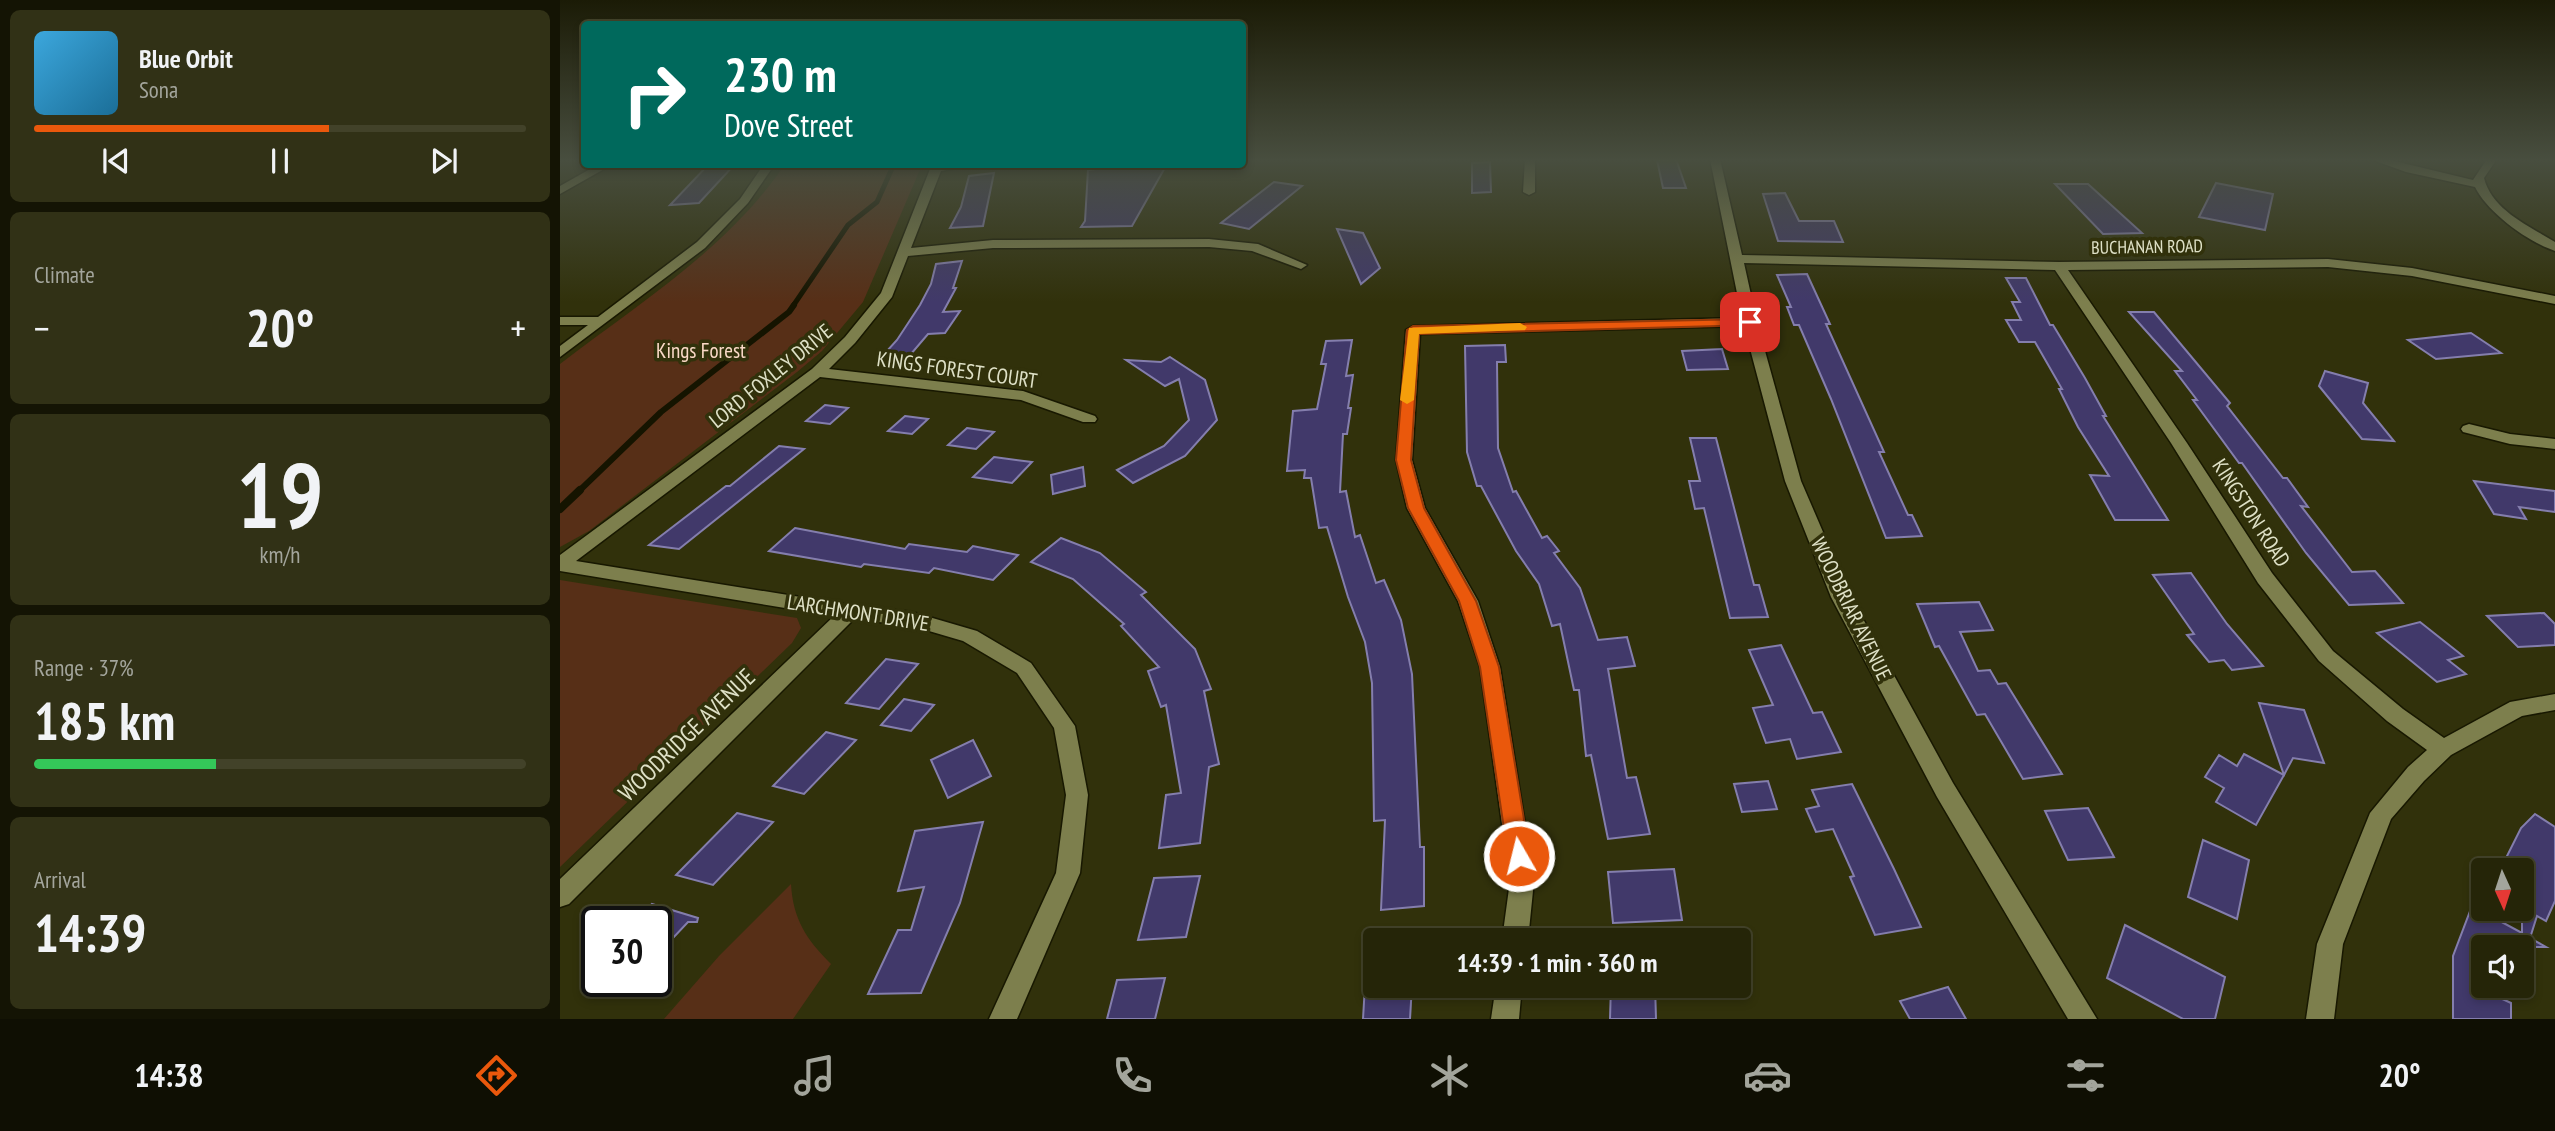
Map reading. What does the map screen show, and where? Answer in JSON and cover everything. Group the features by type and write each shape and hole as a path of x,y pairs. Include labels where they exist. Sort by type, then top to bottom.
{"street":[{"path":"560,353 701,245 725,223 738,207"},
{"name":"LORD FOXLEY DRIVE","path":"560,565 817,372 850,341 887,294 922,207"},
{"name":"WOODBRIAR AVENUE","path":"1725,207 1750,322 1793,481 1841,597 1945,790 2083,1019"},
{"path":"2495,207 2555,247"},
{"path":"903,253 993,244 1209,243 1254,247 1301,265"},
{"name":"BUCHANAN ROAD","path":"1736,259 2059,267 2328,263 2412,272 2555,300"},
{"name":"KINGSTON ROAD","path":"2059,267 2179,443 2265,578 2326,656 2395,715 2443,749"},
{"path":"560,321 601,321"},
{"path":"1516,928 1522,881 1489,667 1468,601 1416,508 1404,460 1413,330 1750,322"},
{"name":"KINGS FOREST COURT","path":"817,372 1023,396 1089,419"},
{"path":"2469,429 2510,439 2555,444"},
{"name":"LARCHMONT DRIVE","path":"560,565 850,612 912,619 970,636 1024,668 1064,726 1077,794 1068,873 1003,1019"},
{"name":"WOODRIDGE AVENUE","path":"560,896 850,612"},
{"path":"2320,1019 2330,944 2382,813 2416,774 2443,749 2518,708 2555,702"},
{"path":"1505,1019 1507,998"}],"green space":[{"name":"Kings Forest","path":"751,207 904,207 863,302 822,351 589,531 560,547 560,364 681,273"},
{"path":"560,580 797,618 801,628 792,643 560,867"},
{"path":"791,884 802,928 831,964 793,1019 664,1019 719,956"}],"building":[{"path":"961,207 987,207 983,226 950,228"},
{"path":"1086,207 1143,207 1132,226 1081,227 1085,221"},
{"path":"1242,207 1277,207 1249,229 1221,223"},
{"path":"1767,207 1792,207 1799,221 1834,221 1843,242 1778,241"},
{"path":"2077,207 2113,207 2142,233 2103,234"},
{"path":"2204,207 2270,207 2265,230 2199,217"},
{"path":"1337,229 1363,233 1380,268 1361,284"},
{"path":"962,261 953,288 956,288 943,312 960,311 945,333 928,334 911,354 907,354 902,360 878,361 897,340 920,305 931,284 936,264"},
{"path":"1807,274 1830,324 1826,324 1884,452 1879,452 1908,515 1912,515 1922,536 1886,538 1831,399 1799,325 1794,325 1787,307 1791,307 1777,275"},
{"path":"2006,278 2026,278 2050,325 2053,325 2106,416 2103,416 2168,520 2115,520 2090,475 2109,476 2078,427 2059,389 2062,389 2035,342 2019,342 2006,320 2021,320 2012,302 2020,302"},
{"path":"2129,312 2154,312 2230,403 2227,406 2283,478 2287,478 2308,507 2301,506 2352,572 2375,571 2403,603 2349,605 2306,553 2193,400 2197,400 2175,371 2182,371"},
{"path":"2471,333 2501,353 2436,359 2408,340"},
{"path":"1352,340 1346,376 1353,375 1348,408 1351,408 1347,434 1343,434 1340,492 1346,491 1355,537 1360,535 1376,583 1384,580 1401,620 1412,674 1420,847 1424,847 1424,906 1381,910 1385,820 1374,821 1372,683 1365,642 1327,527 1319,528 1311,478 1304,478 1305,470 1287,471 1293,411 1317,409 1326,364 1321,364 1326,341"},
{"path":"1505,345 1506,362 1497,362 1498,448 1513,492 1516,491 1542,538 1547,536 1559,551 1554,553 1580,588 1598,640 1627,637 1635,666 1608,669 1627,778 1636,777 1650,834 1608,839 1591,755 1586,756 1579,690 1574,690 1560,624 1552,626 1539,584 1516,551 1481,486 1477,486 1467,452 1465,346"},
{"path":"1722,349 1728,369 1687,370 1682,351"},
{"path":"1170,357 1205,380 1217,420 1185,456 1133,483 1117,470 1164,446 1189,420 1179,379 1165,386 1126,360 1161,362"},
{"path":"2325,371 2368,383 2363,403 2394,441 2362,439 2319,386"},
{"path":"825,405 848,408 830,424 806,421"},
{"path":"905,416 928,419 912,434 888,431"},
{"path":"967,428 994,432 976,449 948,445"},
{"path":"1690,438 1716,438 1754,585 1759,585 1768,617 1730,618 1704,508 1695,509 1689,481 1700,481"},
{"path":"779,446 804,449 679,549 649,545 726,486 730,486"},
{"path":"994,457 1032,462 1012,483 973,477"},
{"path":"1083,467 1085,486 1053,494 1051,475"},
{"path":"2474,481 2555,491 2555,512 2519,507 2526,519 2494,514"},
{"path":"795,528 905,549 909,544 967,552 973,546 1018,555 993,580 934,568 929,573 864,564 861,567 769,551"},
{"path":"1061,538 1100,553 1146,592 1141,595 1195,649 1211,689 1204,691 1219,764 1209,767 1200,843 1159,848 1166,795 1181,793 1166,705 1161,707 1148,671 1159,667 1121,626 1124,624 1073,579 1031,562"},
{"path":"2191,573 2227,624 2263,666 2232,670 2224,660 2209,662 2187,635 2194,634 2153,575"},
{"path":"1979,602 1993,630 1960,632 1978,671 1990,670 1998,684 2006,683 2062,774 2023,779 1985,714 1977,715 1939,646 1935,647 1917,604"},
{"path":"2544,613 2555,624 2555,645 2518,647 2487,616"},
{"path":"2420,622 2463,656 2448,660 2466,674 2437,682 2377,633"},
{"path":"1781,645 1813,713 1822,712 1841,752 1797,759 1790,739 1766,743 1753,708 1773,705 1749,650"},
{"path":"886,659 918,664 879,709 846,703"},
{"path":"904,699 934,705 911,731 881,725"},
{"path":"2259,703 2304,710 2324,763 2293,758 2284,775"},
{"path":"826,732 856,740 804,794 773,786"},
{"path":"973,740 991,776 948,798 931,760"},
{"path":"2244,754 2284,775 2256,825 2216,802 2224,788 2205,777 2219,755 2237,766"},
{"path":"1768,781 1777,809 1742,812 1734,784"},
{"path":"1852,784 1921,927 1875,935 1850,877 1854,876 1833,829 1816,832 1806,809 1819,806 1812,790"},
{"path":"2088,808 2114,857 2068,860 2045,811"},
{"path":"737,813 773,822 713,885 676,875"},
{"path":"2535,814 2555,827 2555,901 2546,921 2537,916 2531,935 2471,935 2471,998 2500,998 2511,1003 2511,1019 2453,1019 2453,956 2471,909 2471,921 2500,921 2522,933 2522,921 2534,921 2534,858 2506,858 2521,828"},
{"path":"983,822 960,903 921,993 868,994 898,930 911,930 924,887 898,891 915,831"},
{"path":"2203,840 2249,860 2237,919 2188,897"},
{"path":"1674,869 1682,920 1613,923 1608,872"},
{"path":"1200,876 1186,937 1138,940 1154,878"},
{"path":"672,910 698,918 697,922 688,922 672,939"},
{"path":"2125,925 2225,977 2215,1019 2183,1019 2107,978"},
{"path":"2534,940 2546,947 2534,947"},
{"path":"1165,978 1155,1019 1107,1019 1117,980"},
{"path":"1948,987 1966,1019 1910,1019 1900,1001"},
{"path":"1364,998 1411,998 1410,1019 1363,1019"},
{"path":"1611,998 1655,998 1656,1019 1610,1019"}],"waterway":[{"path":"793,306 848,225 871,207"},
{"path":"578,492 661,412 789,312 794,305"},
{"path":"560,509 580,490"}],"slow traffic":[{"path":"1407,400 1413,330 1520,327"}],"route":[{"path":"1519,856 1489,667 1468,601 1416,508 1404,460 1413,330 1750,322"}]}
